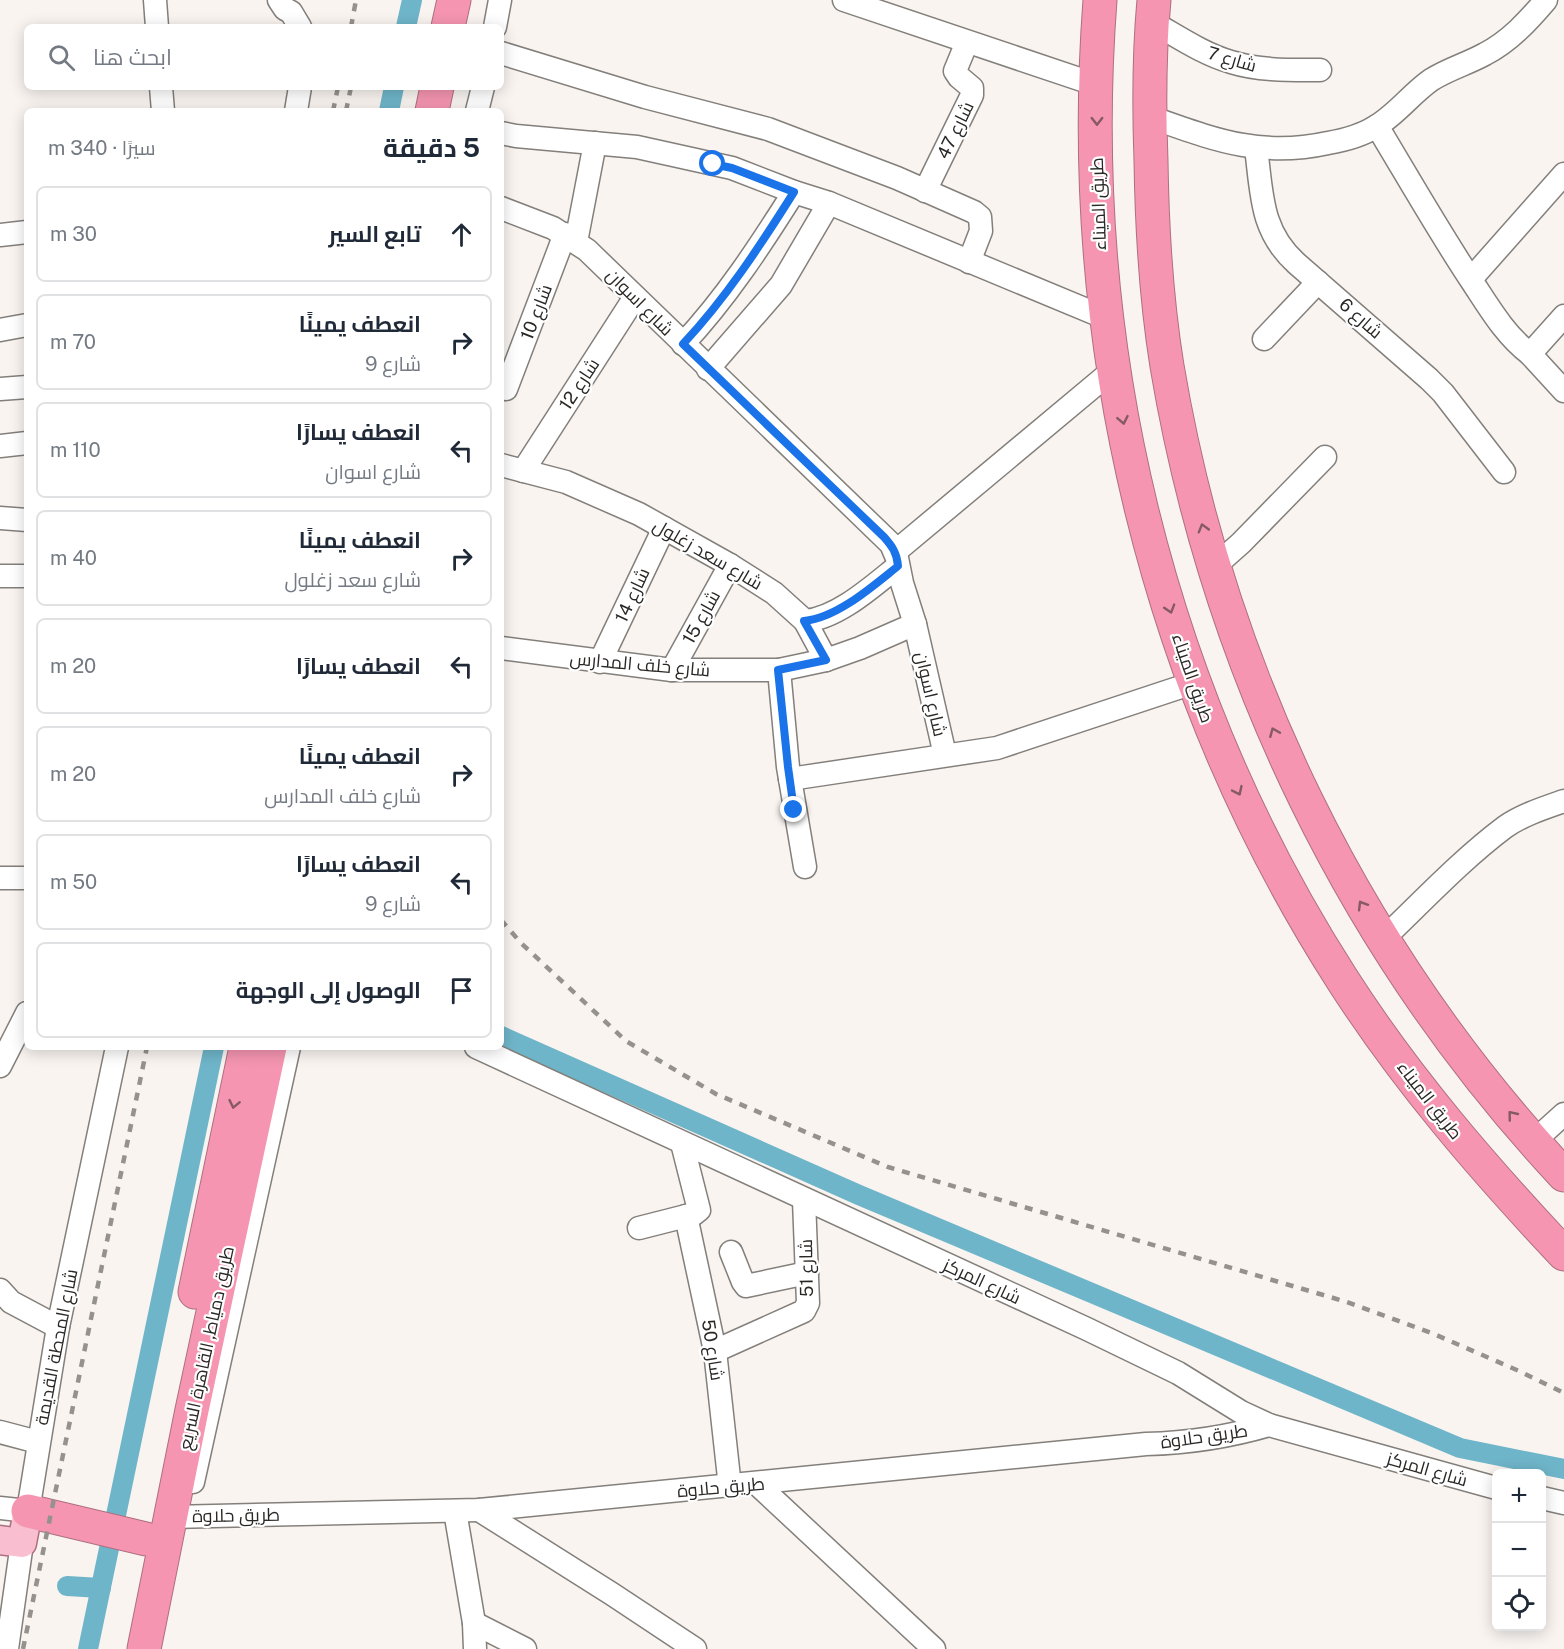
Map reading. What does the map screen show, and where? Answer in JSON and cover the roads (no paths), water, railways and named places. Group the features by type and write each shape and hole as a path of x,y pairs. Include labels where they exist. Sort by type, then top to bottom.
{"highway":[{"path":"449,24 454,0"},
{"path":"471,24 475,0"},
{"name":"طريق الميناء","path":"1100,0 1096,85 1096,205 1113,370 1133,476 1149,541 1192,682 1245,806 1280,875 1343,981 1391,1052 1444,1120 1499,1185 1564,1254"},
{"path":"1153,11 1150,117 1155,256 1167,364 1181,440 1199,514 1214,567 1246,661 1274,733 1311,814 1383,939 1432,1013 1533,1142 1564,1175"},
{"path":"433,108 436,90"},
{"path":"456,108 458,90"},
{"name":"طريق دمياط, القاهرة السريع","path":"144,1649 178,1516 182,1407 245,1050"},
{"name":"طريق دمياط, القاهرة السريع","path":"122,1649 134,1536 182,1407 269,1050"},
{"path":"14,1510 134,1536"}],"main road":[{"name":"شارع المحطة القديمة","path":"11,1541 14,1510"}],"street":[{"path":"155,0 157,24"},
{"path":"279,0 285,9 291,12 298,24"},
{"path":"496,24 500,0"},
{"path":"844,0 1096,85"},
{"path":"1150,117 1222,142 1256,148 1308,147 1348,139 1377,126 1431,80 1502,44 1518,31 1546,0"},
{"name":"شارع 7","path":"1153,11 1207,53 1233,63 1271,69 1320,70"},
{"name":"شارع 47","path":"925,190 972,95 972,88 955,71 967,42"},
{"path":"504,54 645,97 768,129 925,190 974,212 980,217 981,231 969,262"},
{"path":"161,90 163,108"},
{"path":"296,108 300,90"},
{"path":"478,108 482,90"},
{"path":"1377,126 1471,279 1508,333 1564,391"},
{"path":"504,133 637,147 732,168 829,203 1106,318"},
{"name":"شارع 10","path":"506,389 571,238 595,143"},
{"name":"شارع 6","path":"1256,148 1266,216 1270,230 1286,253 1429,378 1504,472"},
{"path":"1471,279 1564,174"},
{"path":"683,344 723,298 752,258 794,192"},
{"path":"708,369 781,285 829,203"},
{"name":"شارع اسوان","path":"504,209 540,222 571,238 597,259 884,537 897,559 915,624 945,755"},
{"path":"0,235 24,232"},
{"path":"1264,339 1318,282"},
{"name":"شارع 12","path":"523,471 635,297"},
{"path":"1530,354 1564,316"},
{"path":"0,330 24,326"},
{"path":"804,621 816,618 854,600 897,559 1113,370"},
{"path":"0,389 24,387"},
{"path":"0,446 24,443"},
{"path":"1214,567 1241,543 1325,457"},
{"name":"شارع سعد زغلول","path":"504,466 566,482 591,492 664,528 730,565 774,593 804,621 826,660"},
{"path":"0,518 24,520"},
{"name":"شارع 14","path":"600,662 664,528"},
{"name":"شارع 15","path":"672,670 730,565"},
{"path":"0,576 24,576"},
{"name":"شارع خلف المدارس","path":"504,648 672,670 778,670 826,660 915,624"},
{"path":"778,670 790,779 805,867"},
{"path":"790,779 997,748 1192,682"},
{"path":"1383,939 1506,826 1564,801"},
{"path":"0,878 24,878"},
{"path":"0,1066 24,1019"},
{"name":"شارع المحطة القديمة","path":"14,1510 38,1442 58,1327 116,1050"},
{"path":"178,1516 288,1050"},
{"name":"شارع المركز","path":"482,1050 1087,1329 1178,1373 1223,1402 1269,1425 1492,1487"},
{"path":"1533,1142 1564,1114"},
{"path":"639,1228 697,1213 699,1207 682,1143"},
{"name":"شارع 51","path":"715,1351 804,1311 808,1303 804,1200"},
{"name":"شارع 50","path":"686,1216 715,1351 730,1486"},
{"path":"732,1252 746,1286 807,1273"},
{"path":"0,1291 11,1302 58,1327"},
{"name":"طريق حلاوة","path":"178,1516 479,1510 1146,1444 1198,1441 1239,1434 1269,1425"},
{"path":"0,1432 38,1442"},
{"path":"757,1484 934,1649"},
{"path":"1546,1499 1564,1503"},
{"path":"479,1510 695,1649"},
{"path":"455,1511 474,1623 475,1649"},
{"name":"شارع المحطة القديمة","path":"7,1649 7,1597 11,1541"},
{"path":"474,1623 525,1649"}],"waterway":[{"path":"407,24 412,0"},
{"path":"390,108 393,90"},
{"path":"504,1037 859,1195 1460,1448 1564,1469"},
{"path":"88,1649 213,1050"},
{"path":"67,1586 101,1588"}],"railway":[{"path":"352,24 356,0"},
{"path":"334,108 337,90"},
{"path":"347,108 350,90"},
{"path":"504,923 521,943 626,1041 716,1094 888,1167 1347,1302 1434,1334 1564,1393"},
{"path":"23,1649 146,1050"}]}
